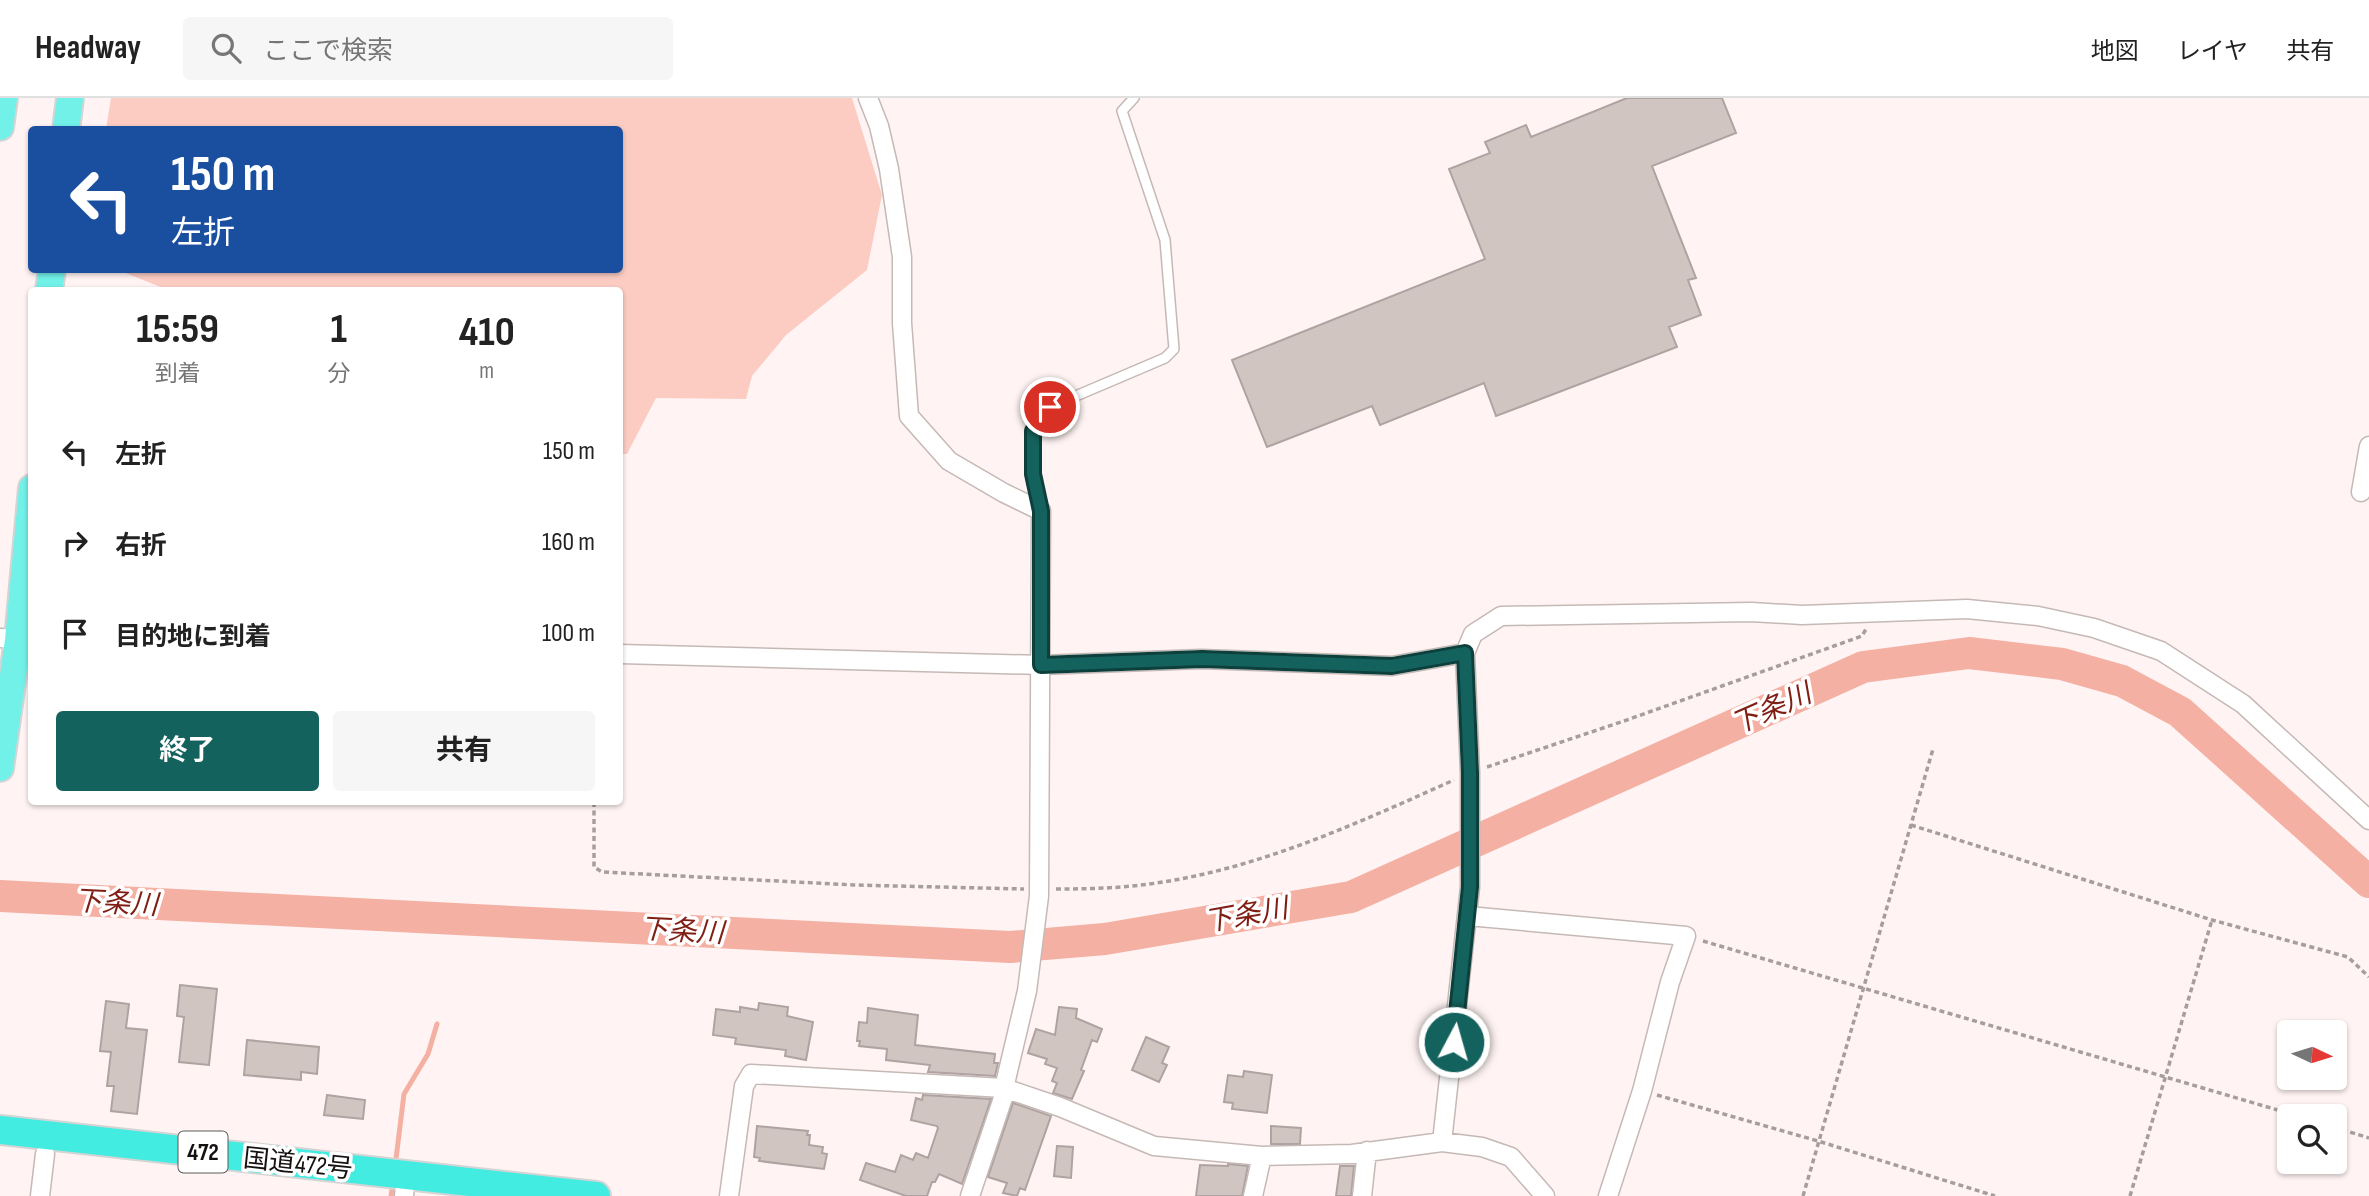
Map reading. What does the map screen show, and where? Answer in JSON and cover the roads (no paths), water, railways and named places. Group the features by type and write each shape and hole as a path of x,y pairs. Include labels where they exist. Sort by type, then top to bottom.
{"highway":[{"name":"国道472号","path":"0,1130 410,1190"},
{"name":"国道472号","path":"0,1149 410,1190 596,1196"}],"main road":[{"path":"0,127 4,98"},
{"path":"66,126 70,98"},
{"path":"0,768 28,526"}],"street":[{"path":"868,98 879,126 889,169 902,257 902,323 909,416 949,461 1041,511 1039,892 1027,991 1005,1088 970,1196"},
{"path":"2361,492 2369,446"},
{"path":"1442,1142 1470,887 1470,776 1465,653 1473,634 1501,616 1751,612 1802,615 1869,614 1967,609 2038,616 2094,628 2161,651 2243,704 2369,820"},
{"path":"623,654 1041,665 1202,659 1392,666 1465,653"},
{"path":"1468,916 1686,936 1670,982 1642,1091 1608,1196"},
{"path":"729,1196 744,1086 751,1074 1005,1088 1060,1107 1154,1146 1262,1156 1352,1154 1442,1142 1482,1147 1511,1157 1545,1196"},
{"path":"1362,1196 1367,1152"},
{"path":"40,1196 45,1154"},
{"path":"1253,1196 1262,1156"}],"lane":[{"path":"1041,511 1033,474 1033,431 1050,407 1165,358 1174,349 1165,240 1122,111 1134,98"}],"waterway":[{"name":"下条川","path":"0,896 1010,947 1105,939 1351,897 1863,667 1969,653 2062,664 2122,681 2180,712 2369,882"},
{"path":"395,1167 404,1094 428,1054 437,1024"},
{"path":"391,1196 393,1183"}]}
